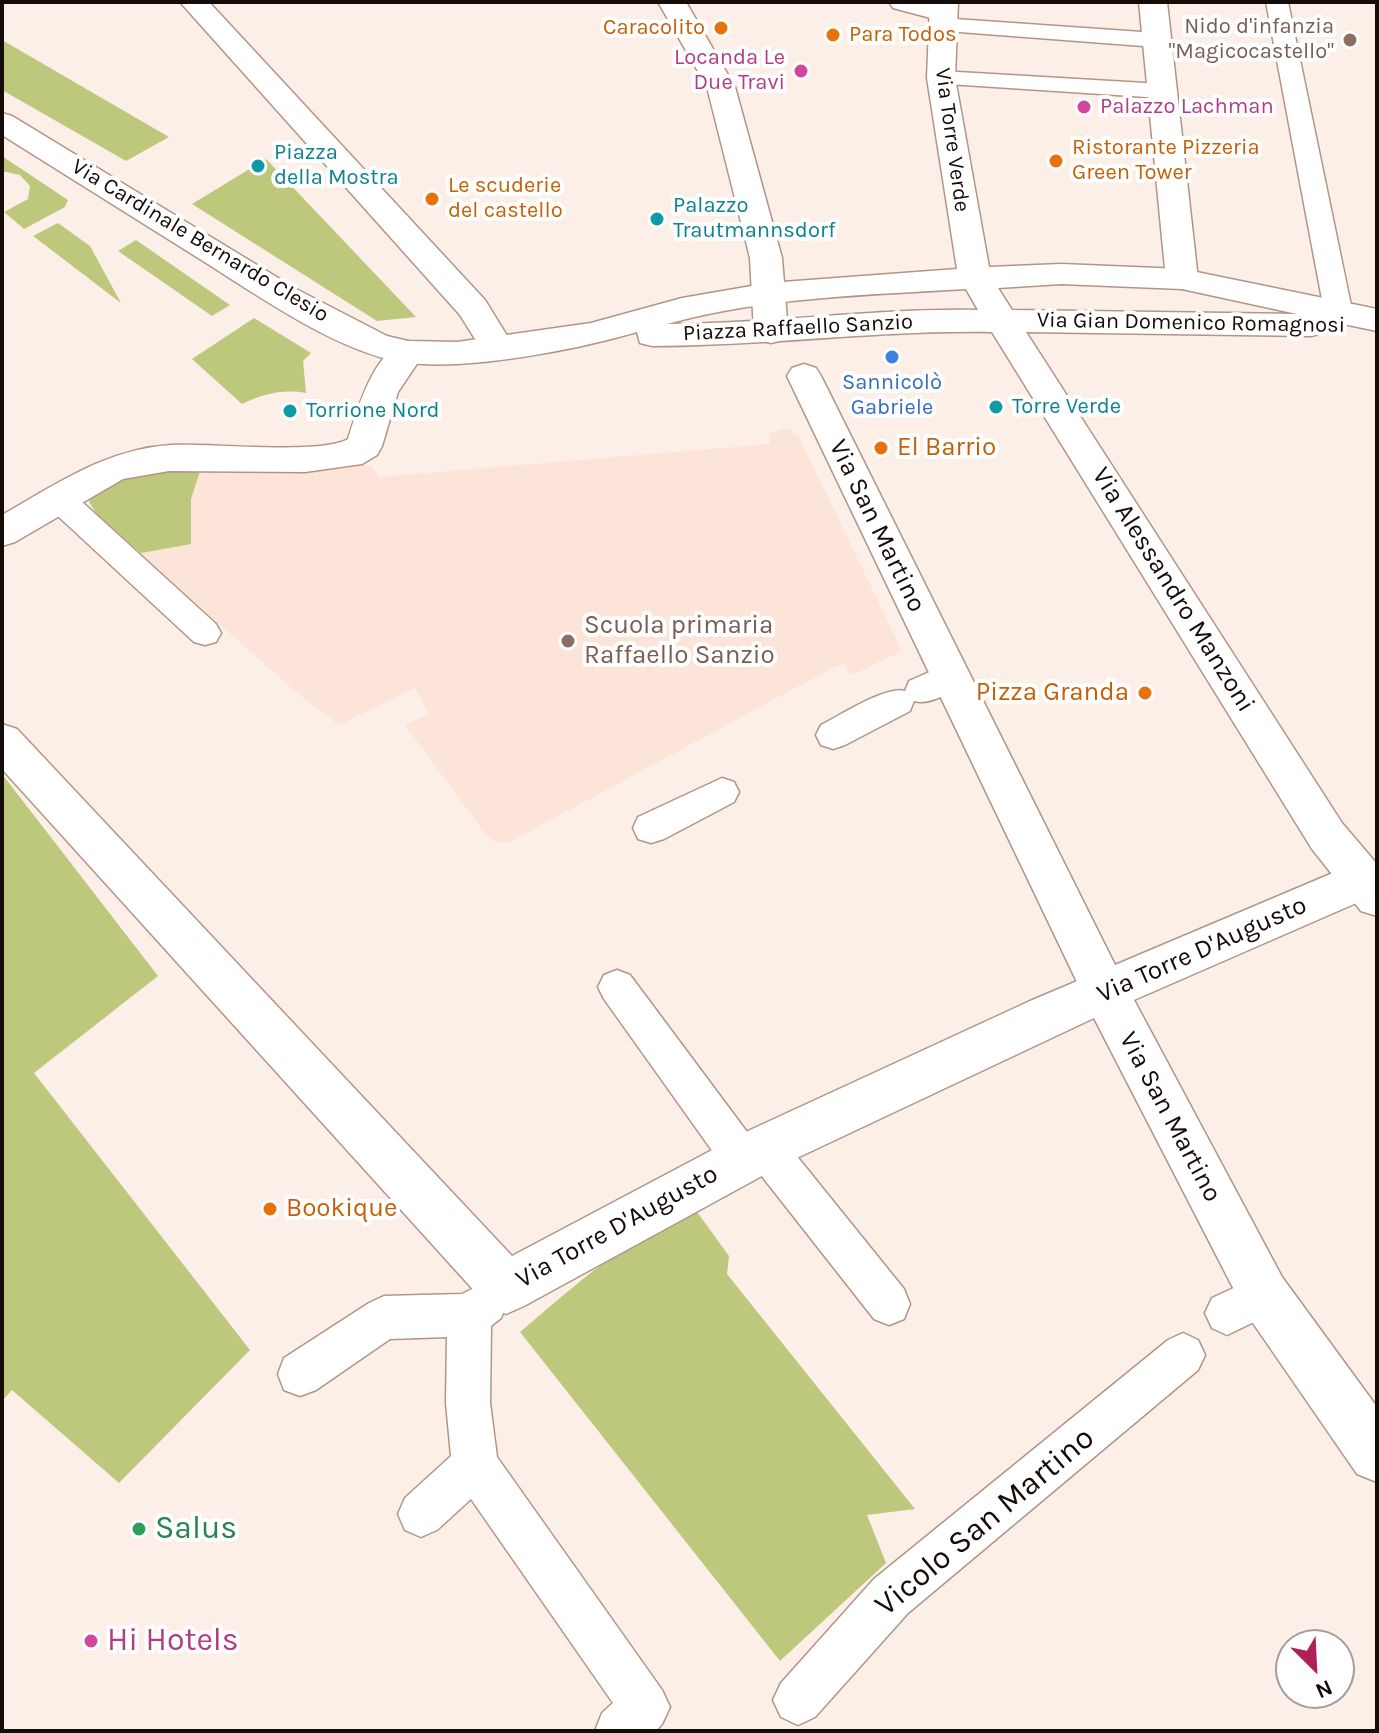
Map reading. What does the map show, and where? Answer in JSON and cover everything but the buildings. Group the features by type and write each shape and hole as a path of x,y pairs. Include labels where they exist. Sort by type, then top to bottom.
{"street":[{"path":"194,2 473,308 497,347"},
{"path":"672,2 721,87 766,258 771,332"},
{"path":"903,2 942,13"},
{"path":"1153,2 1182,279"},
{"name":"Via Torre Verde","path":"942,13 941,78 975,278"},
{"name":"Via Cardinale Bernardo Clesio","path":"2,122 286,298 377,345 408,352 457,353 497,347"},
{"name":"Via Gian Domenico Romagnosi","path":"975,278 1061,274 1182,279 1338,310 1377,322"},
{"name":"Piazza Raffaello Sanzio","path":"497,347 591,334 682,309 769,294 975,278"},
{"name":"Via Alessandro Manzoni","path":"975,278 1005,321 1327,836 1372,883"},
{"name":"Piazza Raffaello Sanzio","path":"591,334 734,335 931,320 1005,321"},
{"name":"Via Gian Domenico Romagnosi","path":"1005,321 1377,322"},
{"path":"2,532 114,468 169,458 305,459 349,455 364,446 381,390 408,352"},
{"name":"Via San Martino","path":"804,376 923,689 1105,992 1245,1304 1377,1454"},
{"name":"Via Torre D'Augusto","path":"2,741 487,1302 753,1154 1105,992 1372,883"}],"lane":[{"path":"1277,2 1338,310"},
{"path":"942,13 1156,40"},
{"path":"941,78 1162,91"},
{"path":"58,498 205,633"},
{"path":"833,735 923,689"},
{"path":"651,828 722,792"},
{"path":"617,987 753,1154 889,1304"},
{"path":"300,1374 384,1318 487,1302 468,1403 475,1465 645,1707 620,1731"},
{"name":"Vicolo San Martino","path":"798,1700 891,1596 1183,1355"},
{"path":"421,1514 475,1465"}],"shaded area":[{"name":"Scuola primaria Raffaello Sanzio","path":"790,429 800,439 902,651 852,675 844,664 832,668 510,842 495,842 488,837 405,725 429,714 415,688 339,725 297,693 98,516 89,502 140,471 345,469 361,464 372,466 379,477 770,444 769,434"}],"green space":[{"path":"2,40 169,137 126,161 2,90"},
{"path":"2,156 68,200 65,207 24,229 4,212 28,199 30,186 20,175 2,171"},
{"path":"266,159 416,317 377,321 192,204"},
{"path":"58,223 90,246 121,303 33,236"},
{"path":"136,240 230,305 212,316 118,251"},
{"path":"254,318 311,353 303,361 306,393 273,393 242,404 192,359"},
{"path":"203,462 191,499 191,544 141,553 98,516 89,502 98,490 124,476"},
{"path":"2,774 158,976 34,1073 250,1350 119,1483 12,1390 2,1401"},
{"path":"697,1212 729,1256 727,1274 915,1509 867,1515 886,1563 780,1661 520,1332 625,1248"}],"place":[{"name":"Caracolito","path":"721,28"},
{"name":"Para Todos","path":"833,35"},
{"name":"Nido d'infanzia \"Magicocastello\"","path":"1350,40"},
{"name":"Locanda Le Due Travi","path":"801,71"},
{"name":"Palazzo Lachman","path":"1084,107"},
{"name":"Ristorante Pizzeria Green Tower","path":"1056,161"},
{"name":"Piazza della Mostra","path":"258,166"},
{"name":"Le scuderie del castello","path":"432,199"},
{"name":"Palazzo Trautmannsdorf","path":"657,219"},
{"name":"Sannicolò Gabriele","path":"892,357"},
{"name":"Torre Verde","path":"996,407"},
{"name":"Torrione Nord","path":"290,411"},
{"name":"El Barrio","path":"881,448"},
{"name":"Scuola primaria Raffaello Sanzio","path":"568,641"},
{"name":"Pizza Granda","path":"1145,693"},
{"name":"Bookique","path":"270,1209"},
{"name":"Salus","path":"139,1529"},
{"name":"Hi Hotels","path":"91,1641"}]}
